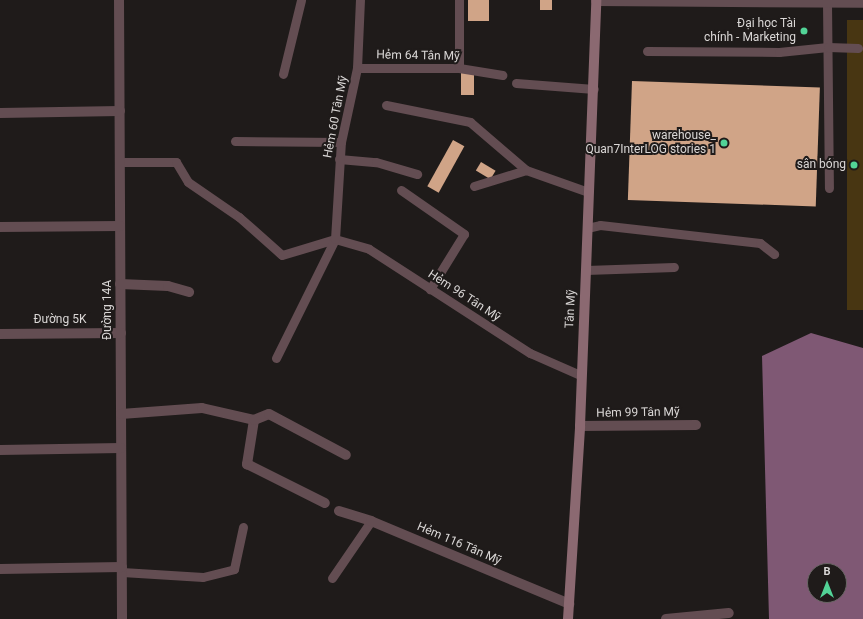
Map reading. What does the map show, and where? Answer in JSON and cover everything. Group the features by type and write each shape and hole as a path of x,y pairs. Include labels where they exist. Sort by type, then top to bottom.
{"street":[{"name":"Đường 14A","path":"119,0 122,619"},
{"path":"596,0 863,3"},
{"name":"Tân Mỹ","path":"568,619 580,426 580,375 594,88 596,0"},
{"path":"0,113 120,111"},
{"path":"0,227 120,226"},
{"path":"120,284 168,286 189,292"},
{"name":"Đường 5K","path":"0,334 121,332"},
{"path":"121,414 202,408 254,420 269,414 346,455"},
{"path":"254,420 247,464 325,504"},
{"name":"Hẻm 99 Tân Mỹ","path":"580,426 696,425"},
{"path":"0,450 121,448"},
{"name":"Hẻm 116 Tân Mỹ","path":"338,511 371,521 568,604"},
{"path":"0,569 122,569"},
{"path":"666,619 729,614"}],"lane":[{"path":"283,74 301,0"},
{"name":"Hẻm 60 Tân Mỹ","path":"335,239 339,159 341,142 357,68 360,0"},
{"path":"458,0 460,68"},
{"path":"827,3 829,188"},
{"path":"646,51 779,52 828,47 858,48"},
{"name":"Hẻm 64 Tân Mỹ","path":"357,68 460,68 502,75"},
{"path":"516,83 594,88"},
{"path":"386,106 470,122 526,170 588,192"},
{"path":"235,141 341,142"},
{"path":"339,159 376,162 417,174"},
{"path":"120,162 176,162 188,182 239,217 282,255 335,239"},
{"path":"474,186 526,170"},
{"path":"401,190 464,234 430,289"},
{"path":"587,228 600,225 760,243 774,254"},
{"path":"276,358 335,239"},
{"name":"Hẻm 96 Tân Mỹ","path":"335,239 369,249 530,353 580,375"},
{"path":"586,270 674,267"},
{"path":"332,578 371,521"},
{"path":"122,569 203,577 234,569 243,527"}],"shaded area":[{"name":"sân bóng","path":"847,20 863,20 863,310 847,310"},
{"path":"811,333 863,348 863,619 769,619 762,356"}],"building":[{"path":"468,0 489,0 489,21 468,21"},
{"path":"540,0 552,0 552,10 540,10"},
{"path":"461,73 474,73 474,95 461,95"},
{"name":"warehouse_ Quan7InterLOG stories 1","path":"632,81 820,88 816,206 628,200"},
{"path":"453,140 464,146 439,193 427,186"},
{"path":"481,162 496,171 490,179 476,171"}],"place":[{"name":"Đại học Tài chính - Marketing","path":"804,31"},
{"name":"warehouse_ Quan7InterLOG stories 1","path":"724,143"},
{"name":"sân bóng","path":"854,165"}]}
